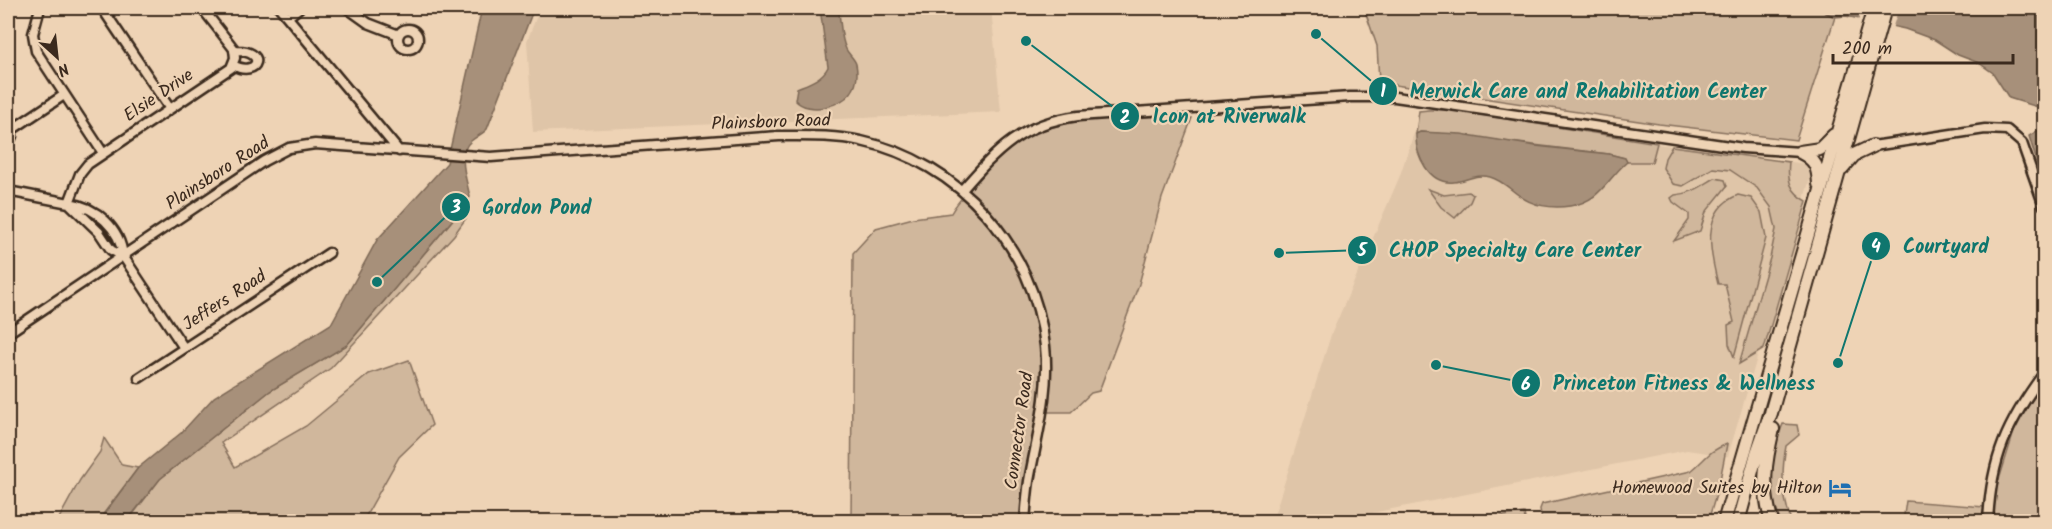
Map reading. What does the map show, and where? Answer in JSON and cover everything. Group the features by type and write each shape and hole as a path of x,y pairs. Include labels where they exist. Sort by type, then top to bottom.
{"highway":[{"path":"1738,522 1839,172 1879,8"},
{"path":"1724,522 1820,196 1860,50 1874,26"},
{"path":"1852,123 1858,141 1873,146"},
{"path":"1800,152 1820,149 1837,132"},
{"path":"1839,172 1854,155 1873,146"},
{"path":"1800,152 1816,163 1819,172 1820,196"},
{"path":"1771,413 1774,423 1765,473 1767,501 1772,522"},
{"path":"1719,522 1728,507"}],"street":[{"path":"40,8 33,32 34,46 103,153"},
{"path":"102,8 170,109"},
{"name":"Elsie Drive","path":"69,203 83,169 103,153 233,65 253,68 256,61 252,52 234,51 202,8"},
{"path":"280,8 399,151"},
{"path":"288,17 299,8"},
{"path":"347,8 368,23 399,35"},
{"path":"233,65 234,51"},
{"path":"8,144 11,138 9,130 64,95"},
{"path":"962,190 990,158 1011,140 1029,129 1056,119 1350,97 1395,97 1743,148 1800,152"},
{"path":"1873,146 1985,129 2007,130 2017,138 2025,151 2044,206"},
{"name":"Plainsboro Road","path":"8,333 264,160 296,146 315,144 447,155 527,156 779,136 825,136 860,141 898,152 929,167 962,190"},
{"name":"Connector Road","path":"962,190 985,211 1012,247 1023,268 1040,320 1045,346 1044,407 1029,484 1025,522"},
{"path":"8,191 88,208 103,218 122,243 123,256 184,348"},
{"name":"Jeffers Road","path":"140,378 329,253"},
{"path":"1988,522 1993,473 2004,439 2016,414 2044,373"}],"shaded area":[{"path":"482,8 534,8 487,129 471,141 464,152 463,160 470,197 460,211 347,345 270,391 160,479 127,521 98,522 138,468 181,433 214,397 331,324 377,240 447,163"},
{"path":"540,8 991,8 1001,112 533,132 527,41"},
{"path":"820,8 838,8 844,44 856,64 857,73 854,87 846,98 833,105 813,108 801,105 795,100 797,88 819,78 828,67"},
{"path":"1364,8 1816,8 1835,17 1796,140 1659,124 1379,81 1377,46"},
{"path":"1816,8 2044,8 2044,109 2009,98 1993,73 1935,40 1905,29 1846,16 1835,17"},
{"path":"1450,110 1657,143 1652,162 1627,162 1624,158 1609,154 1434,133 1416,134 1419,111"},
{"path":"1421,112 1814,165 1728,456 1687,450 1332,521 1272,522 1331,335 1399,178"},
{"path":"1129,116 1192,118 1162,198 1139,284 1099,391 1091,393 1071,412 1042,412 1019,521 851,522 853,253 876,228 913,218 951,213 993,162 1025,138 1075,122"},
{"path":"2044,123 2044,185 2029,136 2042,128"},
{"path":"1420,132 1461,134 1536,146 1609,154 1625,158 1627,162 1589,200 1570,206 1549,207 1523,198 1490,177 1476,177 1454,182 1437,179 1425,167 1418,151 1416,134"},
{"path":"1672,146 1789,162 1791,185 1797,194 1807,201 1764,349 1739,364 1770,258 1776,229 1771,207 1757,188 1730,170 1713,168 1683,186 1673,184 1663,168 1665,158"},
{"path":"1715,178 1725,180 1727,186 1706,212 1700,231 1674,241 1689,220 1689,214 1671,198 1701,187"},
{"path":"1428,189 1444,195 1469,192 1473,195 1470,202 1455,218 1441,207"},
{"path":"1738,195 1751,198 1761,212 1766,238 1734,357 1729,344 1728,325 1734,322 1725,284 1718,284 1712,259 1711,234 1718,211 1726,202"},
{"path":"460,211 466,218 454,235 331,368 221,443 235,467 306,426 369,374 409,360 432,425 399,457 363,521 127,522 160,479 270,391 347,345"},
{"path":"2044,383 2044,504 2040,521 1903,522 1906,501 1985,507 1994,496 2017,422"},
{"path":"1783,424 1797,425 1799,435 1786,446 1783,466 1784,493 1791,521 1780,521 1772,484 1775,448"},
{"path":"104,438 122,465 138,468 98,521 57,522 80,480 100,452"},
{"path":"1727,444 1719,485 1708,521 1542,521 1540,509 1542,504 1691,471 1711,453"},
{"path":"1524,513 1525,519 1517,521 1431,521 1475,520"}],"pier":[{"path":"1862,8 1899,8 1892,29 1858,21"}],"place":[{"name":"Merwick Care and Rehabilitation Center","path":"1316,34"},
{"name":"Icon at Riverwalk","path":"1026,41"},
{"name":"CHOP Specialty Care Center","path":"1279,253"},
{"name":"Gordon Pond","path":"377,282"},
{"name":"Courtyard","path":"1838,363"},
{"name":"Princeton Fitness & Wellness","path":"1436,365"},
{"name":"Homewood Suites by Hilton","path":"1840,488"}]}
